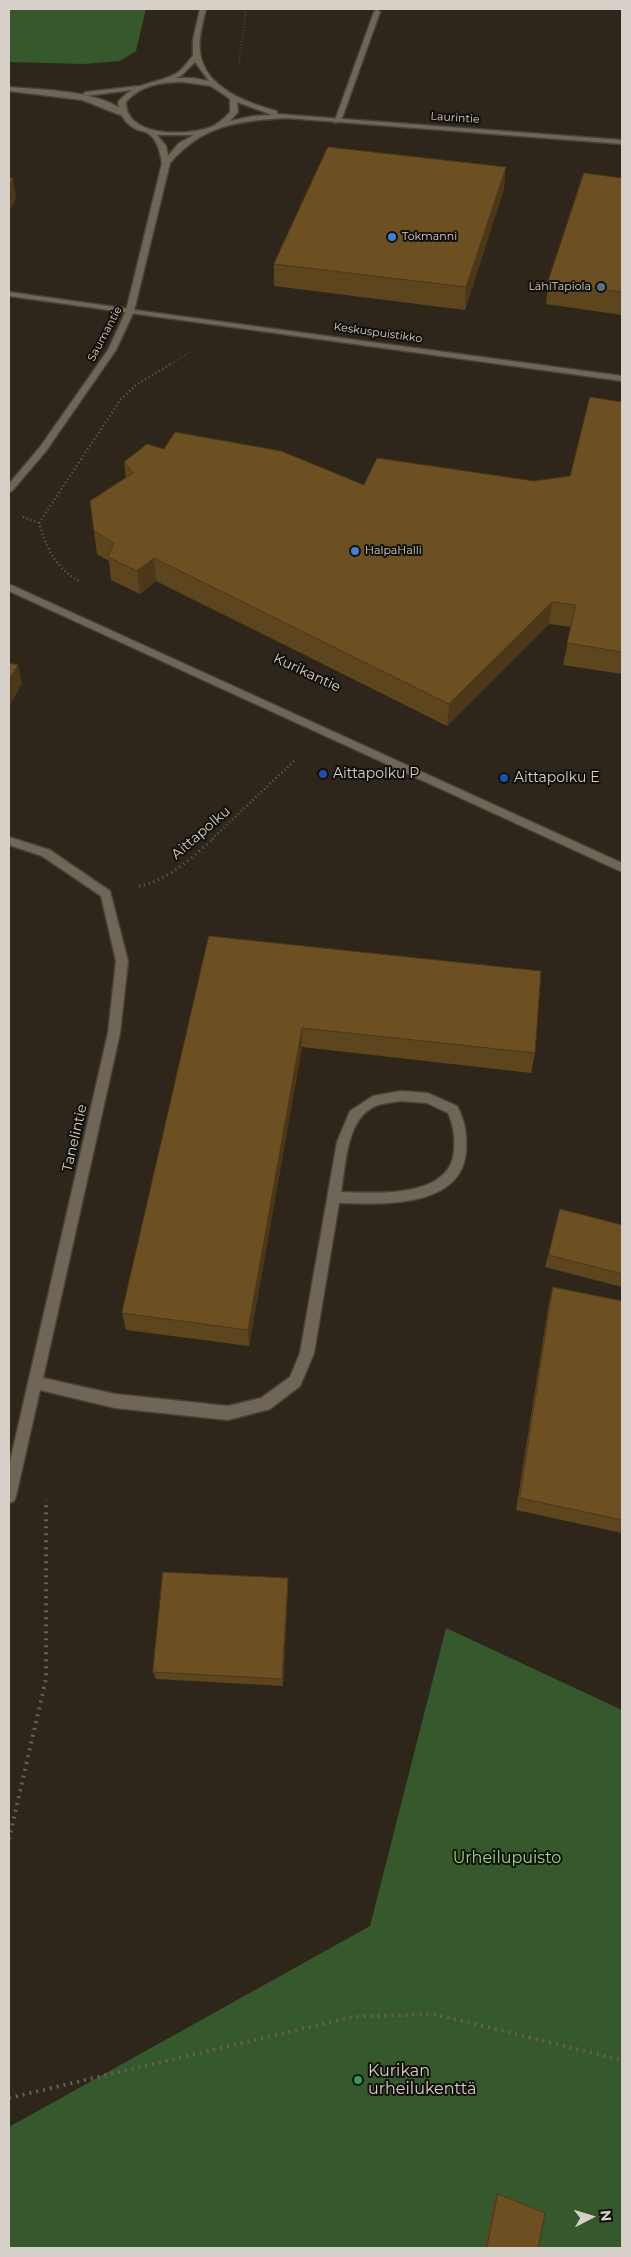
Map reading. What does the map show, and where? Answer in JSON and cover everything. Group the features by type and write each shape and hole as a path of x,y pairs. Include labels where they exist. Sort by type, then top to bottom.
{"street":[{"path":"203,9 195,44 196,57 203,73 222,88"},
{"path":"337,121 377,12"},
{"path":"63,94 104,93 138,88 180,74 196,57"},
{"path":"159,81 202,81 222,88"},
{"path":"123,113 122,102 129,93 138,88"},
{"name":"Laurintie","path":"222,88 233,98 253,107 286,116"},
{"path":"9,89 63,94 106,103 123,113 130,122 151,131 168,134 191,134 209,130 221,124 234,112 233,98"},
{"name":"Laurintie","path":"221,124 253,118 286,116 622,142"},
{"name":"Saumantie","path":"9,489 43,449 78,402 112,350 130,311 166,163 182,145 209,130"},
{"path":"151,131 162,146 166,163"},
{"name":"Keskuspuistikko","path":"9,294 622,380"},
{"path":"9,587 622,868"},
{"path":"9,841 46,853 106,894"},
{"name":"Tanelintie","path":"9,1496 114,1033 122,961 106,894"},
{"path":"34,1382 115,1401 228,1413 265,1404 295,1380 307,1353 343,1142 354,1115 373,1101 401,1096 428,1098 453,1110 462,1135 460,1162 448,1181 421,1193 390,1198 334,1196"}],"path":[{"path":"39,522 121,399 136,385 187,352 194,351"},
{"path":"16,514 39,522"},
{"path":"39,522 50,556 70,577 85,584"},
{"name":"Aittapolku","path":"106,894 155,883 201,850 294,761"},
{"path":"9,2098 352,2017 434,2014 622,2060"}],"green space":[{"path":"9,9 146,9 136,51 120,61 83,64 9,62"},
{"name":"Kurikan urheilukenttä","path":"446,1628 622,1710 622,2248 9,2248 9,2127 370,1926"}],"building":[{"name":"Tokmanni","path":"328,147 506,167 466,287 274,264"},
{"path":"584,173 622,178 622,292 548,282"},
{"path":"9,178 13,178 9,186"},
{"path":"590,397 622,402 622,652 567,643 576,605 552,602 449,704 154,558 137,571 108,557 114,543 94,531 90,501 133,473 124,462 147,444 164,449 175,432 281,451 364,485 377,458 534,481 570,476"},
{"path":"9,663 18,665 9,680"},
{"path":"209,936 541,971 535,1053 302,1028 248,1330 122,1313"},
{"path":"560,1209 622,1225 622,1274 549,1255"},
{"path":"553,1287 622,1301 622,1520 520,1498"},
{"path":"163,1572 288,1578 282,1679 153,1672"},
{"path":"498,2194 545,2213 538,2248 487,2248"}],"place":[{"name":"Tokmanni","path":"392,237"},
{"name":"LähiTapiola","path":"601,287"},
{"name":"HalpaHalli","path":"355,551"},
{"name":"Aittapolku P","path":"323,774"},
{"name":"Aittapolku E","path":"504,778"},
{"name":"Kurikan urheilukenttä","path":"358,2080"}],"park label":[{"name":"Urheilupuisto","path":"507,1858"}]}
